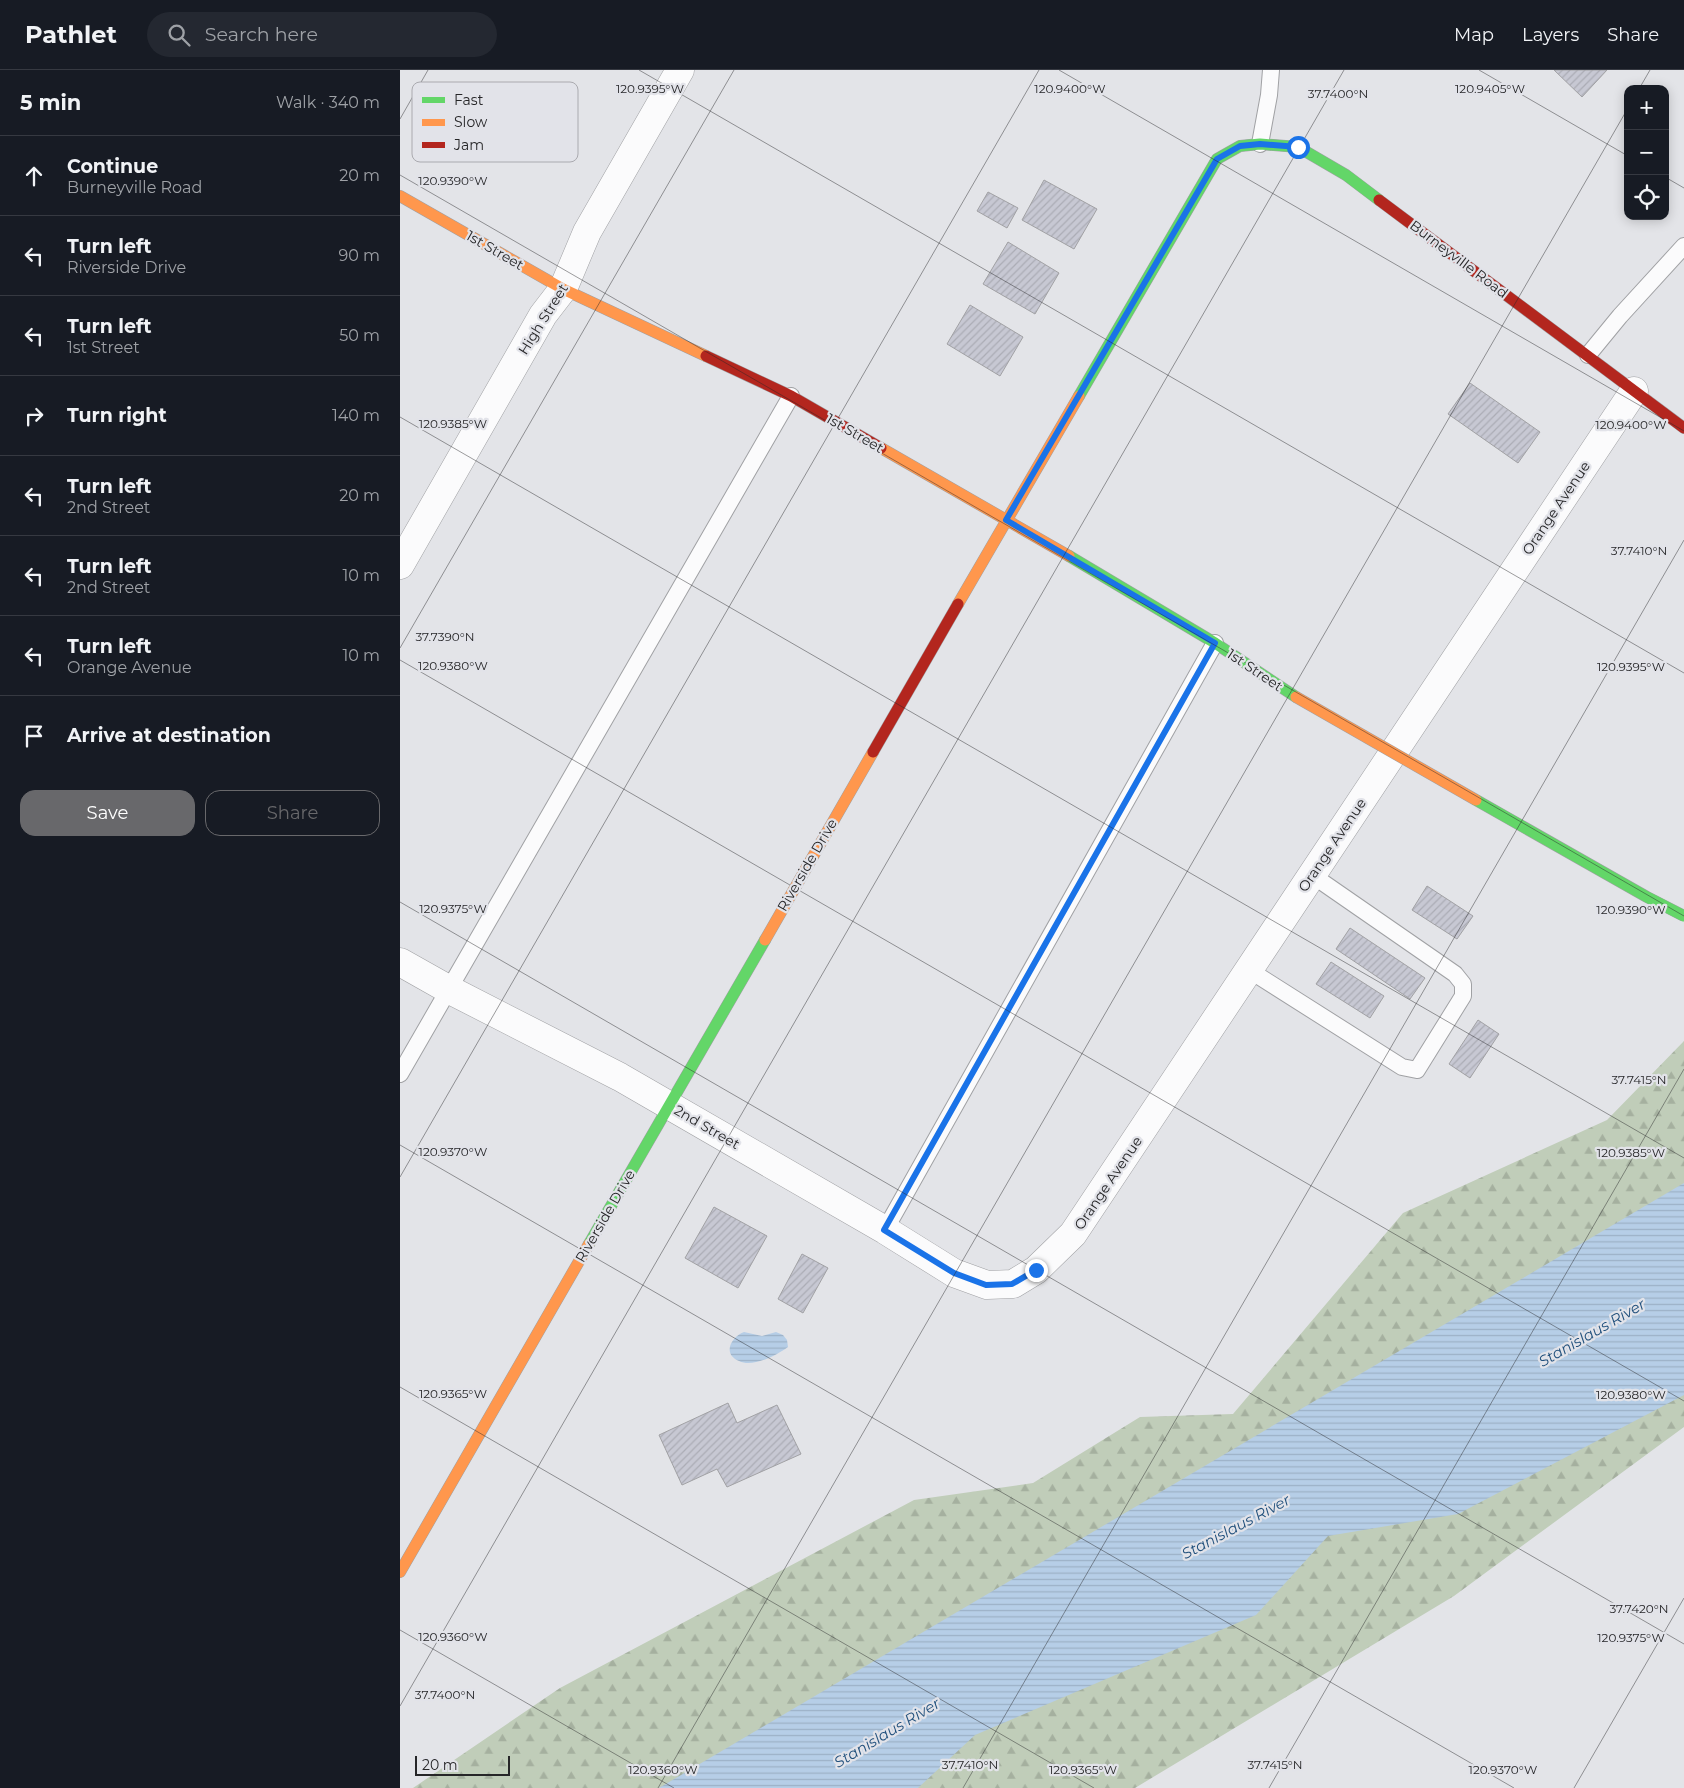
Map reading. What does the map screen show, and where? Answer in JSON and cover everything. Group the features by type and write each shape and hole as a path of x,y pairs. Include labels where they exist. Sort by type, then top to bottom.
{"street":[{"name":"High Street","path":"400,565 543,315 563,289 587,232 680,70"},
{"name":"Burneyville Road","path":"1217,159 1240,146 1260,144 1298,147 1346,175 1684,428"},
{"name":"Riverside Drive","path":"400,1572 1006,520 1217,159"},
{"name":"1st Street","path":"400,196 563,289 791,396 1215,643 1296,697 1647,897 1684,916"},
{"name":"Orange Avenue","path":"1012,1284 1036,1270 1073,1234 1634,391"},
{"name":"2nd Street","path":"400,962 448,989 620,1077 884,1230 954,1273 986,1285 1012,1284"}],"lane":[{"path":"1260,144 1269,95 1271,70"},
{"path":"1588,355 1620,316 1684,246"},
{"path":"400,1074 791,396"},
{"path":"884,1230 1215,643"},
{"path":"1249,970 1402,1067 1417,1070 1463,996 1462,984 1455,974 1312,875"}],"green space":[{"path":"1684,1041 1684,1427 1454,1596 1135,1788 413,1788 560,1688 914,1500 1033,1483 1140,1417 1233,1414 1403,1213 1607,1120"}],"water":[{"name":"Stanislaus River","path":"1684,1183 1684,1395 1458,1514 1328,1536 1256,1615 975,1735 918,1788 659,1788"},
{"path":"744,1332 762,1336 776,1332 783,1335 787,1340 788,1347 778,1354 758,1362 745,1363 739,1361 731,1354 730,1346 739,1334"}],"building":[{"path":"1554,70 1607,70 1582,97"},
{"path":"1044,180 1097,209 1074,249 1022,220"},
{"path":"988,192 1018,208 1007,228 977,211"},
{"path":"1008,242 1059,273 1035,314 983,284"},
{"path":"970,305 1023,337 1000,376 947,344"},
{"path":"1470,383 1540,432 1518,463 1448,414"},
{"path":"1427,886 1473,916 1457,939 1412,910"},
{"path":"1350,928 1425,978 1410,999 1336,949"},
{"path":"1331,962 1384,996 1370,1018 1316,984"},
{"path":"1478,1020 1499,1034 1470,1078 1449,1064"},
{"path":"714,1207 767,1236 738,1288 685,1258"},
{"path":"802,1254 828,1268 803,1313 778,1299"},
{"path":"728,1403 737,1423 777,1405 801,1454 727,1487 717,1469 682,1485 659,1435"}],"traffic: fast":[{"path":"1079,396 1217,159 1240,146 1260,144 1298,147 1346,175 1379,200"},
{"path":"1069,556 1215,643 1296,697"},
{"path":"1476,800 1684,916"},
{"path":"589,1244 765,940"}],"traffic: slow":[{"path":"400,196 563,289 706,356"},
{"path":"958,604 1079,396"},
{"path":"881,448 1069,556"},
{"path":"1296,697 1476,800"},
{"path":"765,940 873,752"},
{"path":"400,1572 589,1244"}],"traffic: jam":[{"path":"1379,200 1684,428"},
{"path":"706,356 791,396 881,448"},
{"path":"873,752 958,604"}],"route":[{"path":"1036,1270 1012,1284 986,1285 954,1273 884,1230 1215,643 1006,520 1217,159 1240,146 1260,144 1298,147"}]}
